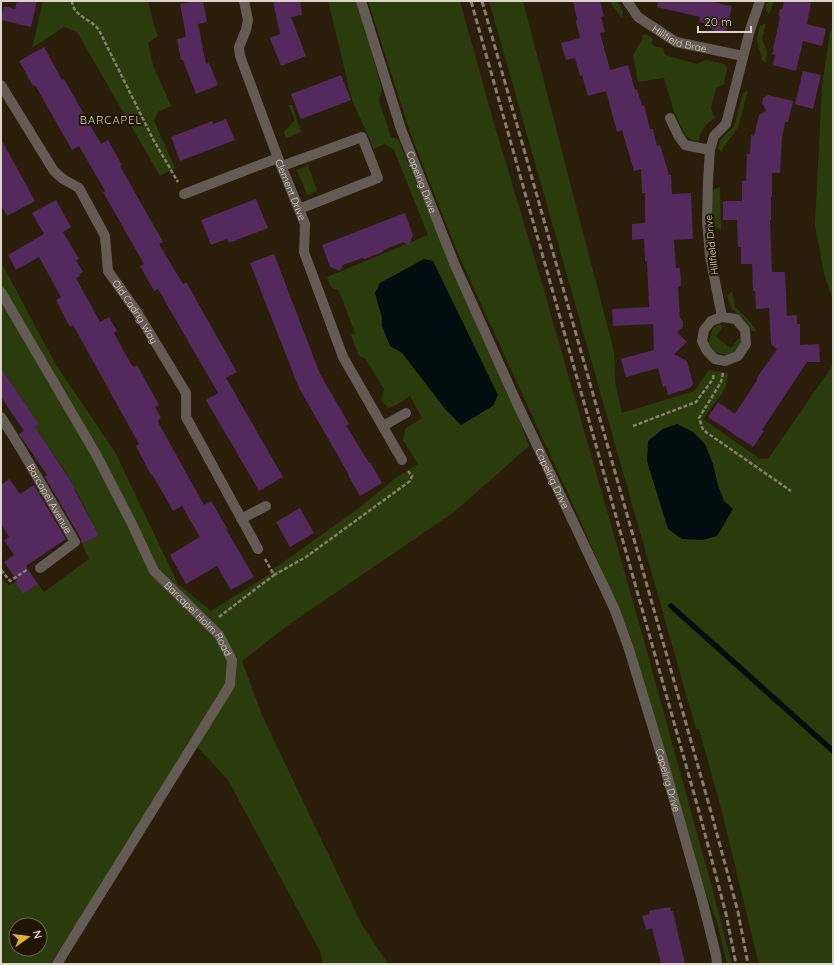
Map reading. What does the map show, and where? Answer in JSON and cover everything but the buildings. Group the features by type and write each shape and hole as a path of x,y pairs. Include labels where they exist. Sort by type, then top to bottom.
{"street":[{"name":"Clement Drive","path":"244,1 248,20 246,30 239,47 240,56 305,224 304,252 343,357 402,460"},
{"name":"Capelrig Drive","path":"361,1 401,130 454,263 516,401 614,608 628,646 663,761 702,899 717,964"},
{"name":"Hillfield Brae","path":"627,1 638,17 676,42 743,56"},
{"name":"Hillfield Drive","path":"722,316 710,256 707,221 710,150 714,136 726,124 750,30 760,1"},
{"name":"Old Cadrig Way","path":"1,85 54,171 63,179 78,188 105,236 108,271 137,312 186,393 186,417 258,549"},
{"path":"670,118 678,135 685,144 710,150"},
{"path":"184,194 362,136 378,178 298,209"},
{"name":"Barcapel Holm Road","path":"1,292 98,456 154,571 219,635 232,660 230,685 57,964"},
{"path":"722,316 736,319 745,330 746,344 738,356 720,360 707,351 702,341 704,330 711,321 722,316"},
{"path":"383,426 406,413"},
{"name":"Barcapel Avenue","path":"1,417 75,542 40,568"},
{"path":"241,519 266,506"}],"path":[{"path":"72,1 74,10 82,17 93,23 99,30 153,139 184,194"},
{"path":"634,426 696,402 713,379 720,360"},
{"path":"720,360 721,382 699,418 703,430 791,491"},
{"path":"208,625 274,575 306,557 410,481"},
{"path":"258,549 274,575"},
{"path":"1,570 10,581 36,564 40,568"}],"green space":[{"path":"43,1 148,1 158,36 148,43 153,65 171,106 158,112 154,121 175,168 160,176 77,32 64,27 32,48"},
{"path":"328,1 357,1 382,89 379,100 391,137 398,139 468,306 516,410 529,446 454,512 287,626 242,661 262,715 362,925 388,964 323,964 321,953 228,780 190,739 122,855 50,964 1,964 1,578 9,585 15,582 23,594 38,584 44,592 89,559 82,544 99,535 65,471 35,427 39,424 1,368 1,262 56,365 115,452 178,584 211,611 270,574 269,571 359,508 397,477 418,464 403,440 405,429 422,418 410,396 388,408 381,400 384,389 365,358 359,356 351,335 355,333 339,291 331,287 327,277 428,235 394,150 385,144 374,149 352,100"},
{"path":"368,1 460,1 495,127 542,283 639,623 732,964 727,964 717,922 703,886 631,638 580,520 459,256 411,135"},
{"path":"489,1 523,1 614,352 615,382 622,413 694,391 709,370 728,373 726,387 703,419 760,459 768,459 833,365 833,964 759,964 721,808 699,729 696,729"},
{"path":"610,1 617,1 623,12 622,18 612,5"},
{"path":"768,1 774,1 769,15 765,8"},
{"path":"766,23 762,38 767,53 766,63 761,60 757,40 760,26"},
{"path":"833,26 833,301 824,273 815,225 822,86 830,32"},
{"path":"646,34 653,39 651,44 656,47 663,48 665,55 697,64 706,60 725,64 727,68 724,84 716,88 711,108 715,118 704,128 699,141 692,140 686,136 674,112 664,78 638,82 633,55 643,38 641,36"},
{"path":"748,91 738,127 723,148 722,153 718,148 721,139 734,126 743,93"},
{"path":"289,105 292,105 301,132 286,138 284,132 295,120"},
{"path":"308,165 317,191 307,195 297,170"},
{"path":"720,187 721,230 714,227 713,224 712,194 714,189"},
{"path":"732,291 735,307 746,317 756,331 752,331 744,319 731,308 727,296"},
{"path":"720,324 722,327 716,337 731,348 739,338 740,345 738,350 732,353 724,354 718,353 711,348 709,343 712,332 714,327"}],"shaded area":[{"path":"424,259 433,261 498,395 493,406 461,425 446,410 402,353 390,346 382,326 382,318 375,293 380,283"},
{"path":"677,424 693,432 705,444 713,464 724,501 733,509 717,536 703,540 682,539 668,529 647,461 648,441 663,429"}],"waterway":[{"path":"671,606 833,751"}],"railway":[{"path":"471,1 700,815 726,914 736,964"},
{"path":"482,1 711,812 738,912 748,964"}],"district":[{"name":"BARCAPEL","path":"111,120"}]}
